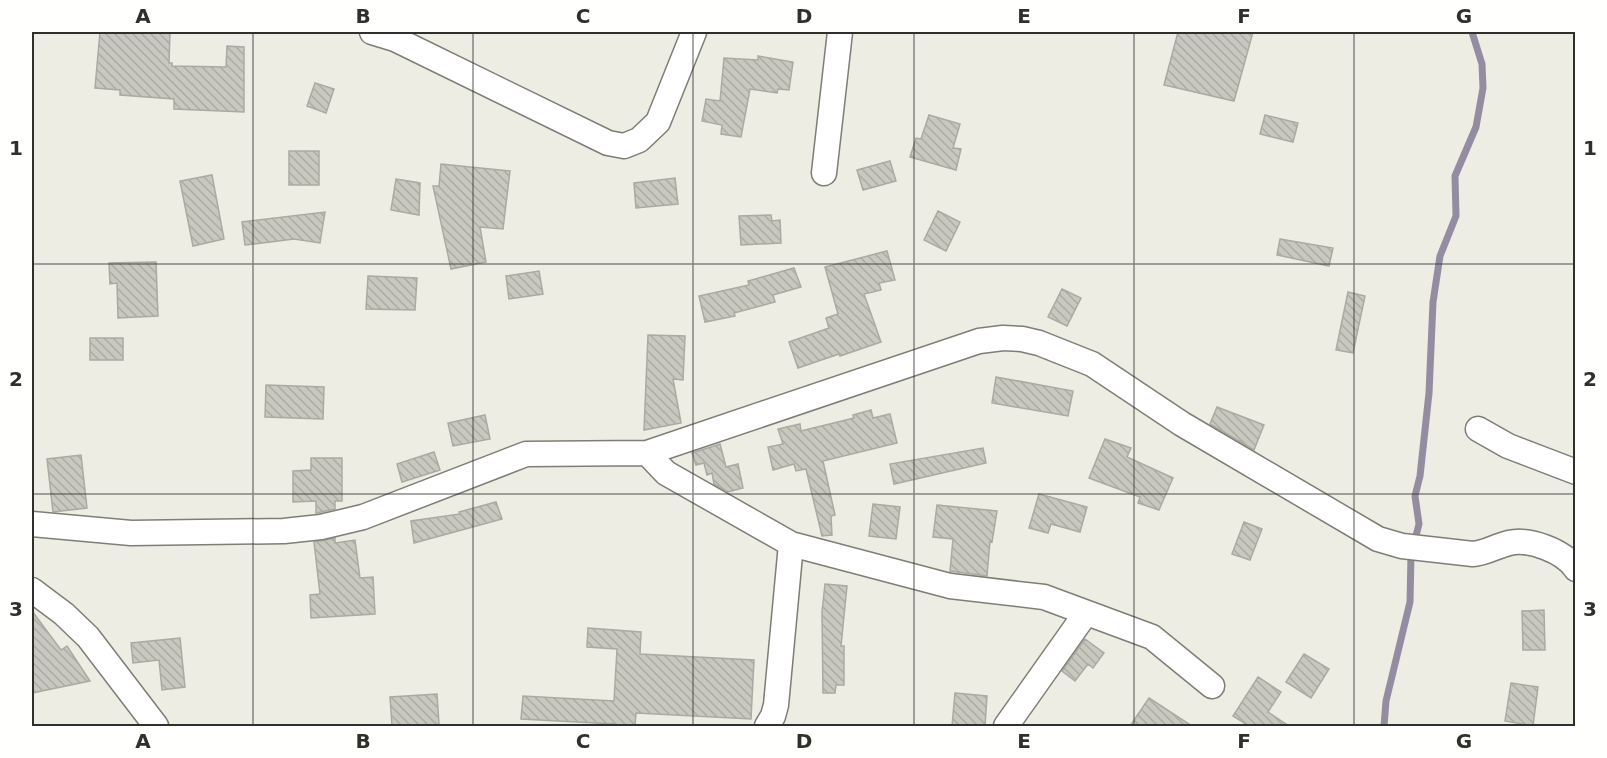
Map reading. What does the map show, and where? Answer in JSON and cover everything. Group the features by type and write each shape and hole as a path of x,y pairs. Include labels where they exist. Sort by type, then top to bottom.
{"street":[{"path":"372,32 395,35 608,143 624,146 639,140 658,122 694,32"},
{"path":"824,173 840,32"},
{"path":"32,524 130,533 284,531 321,527 363,517 526,454 647,453 979,341 1003,338 1039,343 1092,364 1182,424 1378,539 1402,546 1473,554 1511,543 1527,542 1556,552 1575,569"},
{"path":"1478,429 1508,446 1575,472"},
{"path":"647,453 666,473 791,544 950,586 1044,597 1152,637 1212,686"},
{"path":"767,726 776,705 791,544"},
{"path":"32,590 88,637 156,726"},
{"path":"1006,726 1086,613"}],"building":[{"path":"100,32 170,32 169,63 172,63 172,66 226,67 227,46 244,47 244,112 174,109 174,99 120,95 120,90 95,88"},
{"path":"1178,32 1253,32 1234,101 1164,85"},
{"path":"758,56 793,62 789,90 778,89 777,93 750,89 741,137 721,134 722,125 702,121 706,99 720,101 724,58 758,60"},
{"path":"315,83 334,89 326,113 307,106"},
{"path":"929,115 960,124 953,148 961,149 956,170 910,157 916,138 921,139"},
{"path":"1265,115 1298,123 1293,142 1260,134"},
{"path":"289,151 319,151 319,185 289,185"},
{"path":"890,161 896,181 863,190 857,170"},
{"path":"441,164 510,171 503,229 480,227 486,262 451,269 433,186 439,186"},
{"path":"212,175 224,239 193,246 180,181"},
{"path":"675,178 678,204 636,208 634,183"},
{"path":"396,179 420,183 419,215 391,210"},
{"path":"938,211 960,222 946,251 924,240"},
{"path":"325,212 320,243 294,239 245,245 242,222"},
{"path":"771,215 772,221 780,220 781,243 741,245 739,216"},
{"path":"1280,239 1333,248 1329,266 1277,255"},
{"path":"887,251 895,280 879,283 881,290 864,294 881,342 798,368 789,342 829,328 826,318 838,314 825,267"},
{"path":"156,262 158,316 118,318 117,283 110,284 109,263"},
{"path":"794,268 801,287 773,295 775,302 734,313 735,316 705,322 699,296 749,285 748,281"},
{"path":"539,271 543,294 509,299 506,276"},
{"path":"368,276 417,278 415,310 366,309"},
{"path":"1062,289 1081,298 1067,326 1048,317"},
{"path":"1348,292 1365,296 1353,353 1336,350"},
{"path":"648,335 685,336 683,380 673,379 681,423 644,430"},
{"path":"90,338 123,338 123,360 90,360"},
{"path":"996,377 1073,391 1068,416 992,403"},
{"path":"266,385 324,387 323,419 265,417"},
{"path":"1217,407 1264,425 1254,450 1210,424"},
{"path":"871,410 873,418 890,414 897,443 823,461 835,515 831,516 832,535 822,536 806,469 796,471 794,464 773,470 768,447 783,444 778,429 800,424 801,431 854,418 853,415"},
{"path":"485,415 490,439 453,446 448,423"},
{"path":"1105,439 1131,448 1127,457 1173,478 1159,510 1138,503 1140,497 1089,478"},
{"path":"720,444 726,467 738,464 743,488 728,492 714,484 712,473 707,475 704,463 696,465 692,453"},
{"path":"983,448 986,463 894,484 890,464"},
{"path":"434,452 440,470 402,482 397,464"},
{"path":"81,455 87,508 53,512 47,459"},
{"path":"311,458 342,458 342,501 335,501 335,509 316,513 316,501 293,502 293,471 311,470"},
{"path":"1039,494 1087,507 1080,532 1051,524 1048,533 1029,528"},
{"path":"496,502 502,519 414,543 411,521 460,514 459,512"},
{"path":"873,504 900,507 896,539 869,536"},
{"path":"937,505 997,511 992,542 990,541 987,576 950,571 953,539 933,537"},
{"path":"1244,522 1262,529 1250,560 1232,554"},
{"path":"335,538 335,543 355,540 360,578 373,577 375,614 311,618 310,595 320,594 314,542"},
{"path":"825,584 847,586 841,646 844,646 844,685 836,685 835,693 823,693 822,612"},
{"path":"1544,610 1545,650 1523,650 1522,611"},
{"path":"32,611 61,650 67,646 90,681 32,693"},
{"path":"588,628 641,632 640,654 754,660 751,719 636,713 635,726 614,726 614,724 521,719 523,696 614,701 617,649 587,647"},
{"path":"180,638 185,687 162,690 159,660 133,663 131,643"},
{"path":"1085,639 1104,653 1093,668 1088,664 1075,681 1062,671"},
{"path":"1304,654 1329,669 1311,698 1286,682"},
{"path":"1258,677 1281,692 1268,712 1289,726 1249,726 1233,716"},
{"path":"1511,683 1538,687 1533,726 1505,721"},
{"path":"955,693 987,696 985,726 952,726"},
{"path":"437,694 439,724 392,726 390,697"},
{"path":"1149,698 1192,726 1130,726"}],"waterway":[{"path":"1384,726 1386,701 1410,602 1411,555 1419,524 1415,496 1420,476 1429,393 1433,302 1440,256 1456,216 1455,176 1476,127 1483,88 1482,64 1472,32"}]}
